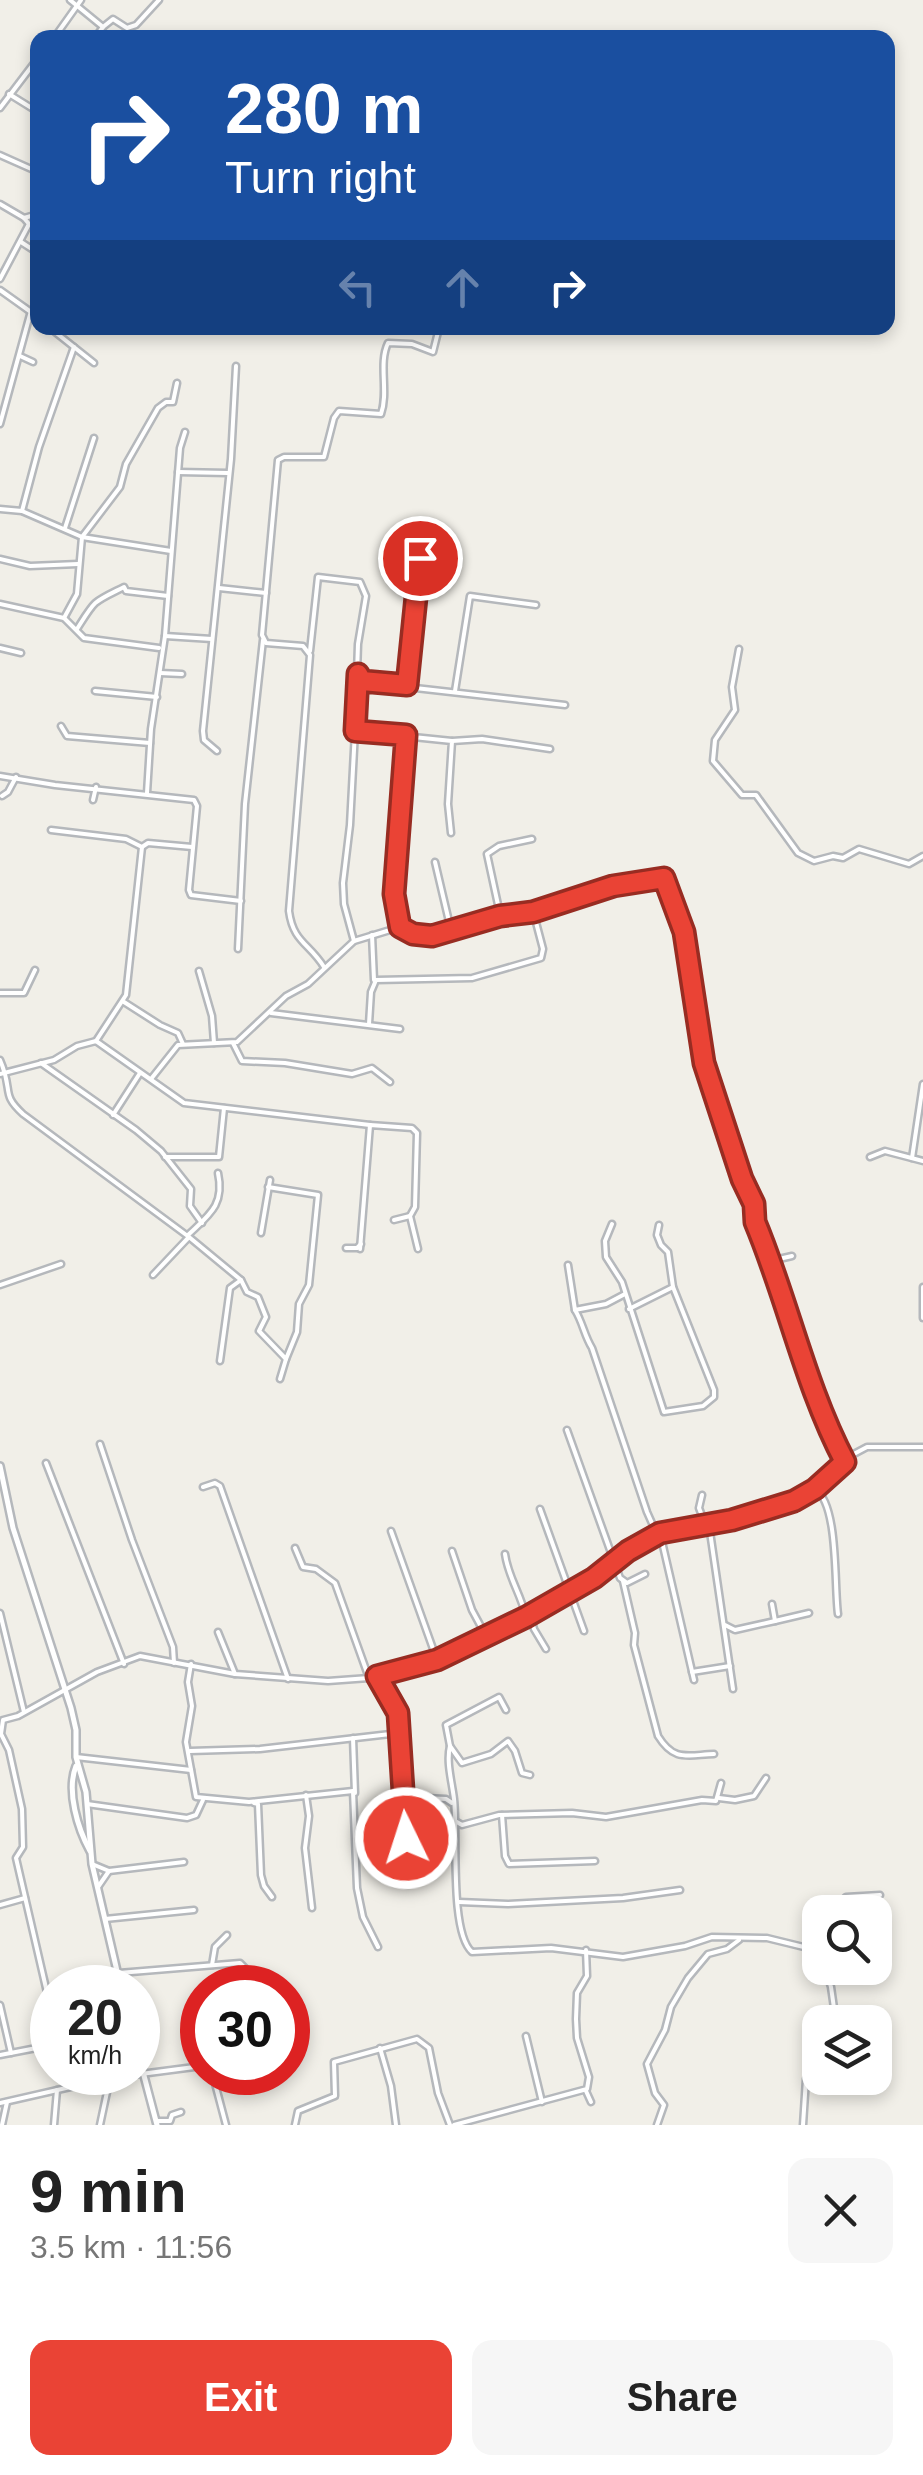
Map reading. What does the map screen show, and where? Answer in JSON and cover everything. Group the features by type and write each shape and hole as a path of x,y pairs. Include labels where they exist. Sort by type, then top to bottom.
{"street":[{"path":"70,0 104,26"},
{"path":"60,30 81,0"},
{"path":"101,30 112,19 126,28 136,26 159,0"},
{"path":"0,108 30,68"},
{"path":"9,94 30,107"},
{"path":"0,154 30,168"},
{"path":"0,204 28,224 0,279"},
{"path":"24,218 30,216"},
{"path":"22,242 30,248"},
{"path":"0,290 30,310"},
{"path":"0,424 30,315"},
{"path":"59,335 94,363"},
{"path":"238,949 245,804 278,460 324,457 339,412 381,414 386,381 384,349 388,343 412,344 433,352 437,335"},
{"path":"22,511 74,347"},
{"path":"20,356 33,362"},
{"path":"217,752 203,737 236,366"},
{"path":"64,618 77,594 82,537 120,487 126,464 158,408 173,402 177,382"},
{"path":"147,793 185,432"},
{"path":"65,528 94,438"},
{"path":"178,472 228,474"},
{"path":"0,509 22,511 82,537 171,551"},
{"path":"407,685 420,558"},
{"path":"0,559 44,569 78,564"},
{"path":"324,967 308,946 298,941 289,912 318,577 360,582 366,596 358,644 350,825 343,884 354,940"},
{"path":"77,629 90,606 124,587 126,591 168,596"},
{"path":"219,588 266,593"},
{"path":"455,691 470,596 536,605"},
{"path":"0,604 64,618 87,638 161,648"},
{"path":"164,636 212,639"},
{"path":"263,640 272,645 303,646 310,656"},
{"path":"0,648 21,653"},
{"path":"739,649 732,688 735,710 715,740 713,761 742,794 756,795 798,852 814,861 832,856 844,858 860,849 910,864 923,856"},
{"path":"160,673 182,674"},
{"path":"358,674 362,681 566,705"},
{"path":"95,691 157,698"},
{"path":"61,726 67,736 151,743"},
{"path":"355,731 452,741 482,740 550,750"},
{"path":"400,927 394,894 406,735"},
{"path":"450,833 452,741"},
{"path":"0,776 197,802 191,895 241,901"},
{"path":"2,796 16,778"},
{"path":"93,800 96,787"},
{"path":"51,830 126,839 142,848"},
{"path":"500,916 487,854 499,846 532,839"},
{"path":"96,1041 124,1002 130,977 142,848 148,843 192,848"},
{"path":"435,862 452,930"},
{"path":"150,1078 174,1047 233,1043 286,996 308,984 354,940 400,927 424,936 500,916 533,912 613,886 664,878 684,932 704,1063 754,1204 755,1222 800,1342 821,1416 845,1462"},
{"path":"374,984 388,978 472,978 541,958 544,949 533,912"},
{"path":"369,1024 374,984 372,935"},
{"path":"0,994 24,994 34,970"},
{"path":"199,971 212,1016 214,1044"},
{"path":"124,1002 178,1033 184,1044"},
{"path":"271,1013 400,1029"},
{"path":"3,1074 54,1060 96,1041 184,1103 412,1128 417,1133 416,1207 410,1216 394,1220"},
{"path":"233,1043 242,1061 285,1063 352,1074 372,1068 390,1082"},
{"path":"0,1060 5,1104 241,1280 247,1292 258,1297 266,1317 260,1331 286,1359"},
{"path":"41,1063 136,1130 166,1157 191,1189 190,1206 202,1222"},
{"path":"113,1115 140,1072"},
{"path":"912,1158 923,1084"},
{"path":"166,1157 219,1158 224,1108"},
{"path":"346,1248 360,1247 370,1126"},
{"path":"870,1156 885,1152 923,1161"},
{"path":"153,1275 213,1214 219,1202 218,1174"},
{"path":"261,1233 270,1180"},
{"path":"280,1379 296,1332 299,1304 309,1285 318,1187"},
{"path":"268,1188 318,1195"},
{"path":"410,1216 418,1248"},
{"path":"612,1224 606,1240 606,1258 622,1282 664,1412 703,1406 714,1397 714,1390 673,1287 668,1252 660,1245 658,1225"},
{"path":"770,1262 792,1256"},
{"path":"0,1286 61,1264"},
{"path":"568,1265 584,1334 647,1512 660,1533 694,1680"},
{"path":"220,1361 230,1288 241,1280"},
{"path":"630,1310 673,1287"},
{"path":"923,1287 923,1318"},
{"path":"576,1310 606,1304 625,1294"},
{"path":"567,1430 623,1582 634,1645 658,1736 677,1756 714,1754"},
{"path":"100,1444 173,1647 174,1663"},
{"path":"41,1965 16,1858 24,1841 22,1809 0,1722 97,1672 144,1656 236,1674 288,1679 369,1678 437,1660 528,1616 660,1533 774,1509 815,1489 856,1451 876,1445 923,1447"},
{"path":"46,1463 124,1664"},
{"path":"0,1466 12,1528 76,1730 92,1855 117,1965"},
{"path":"203,1487 215,1483 220,1486 288,1679"},
{"path":"815,1489 823,1496 834,1534 838,1614"},
{"path":"702,1494 699,1508 708,1525 733,1689"},
{"path":"540,1509 584,1632"},
{"path":"391,1531 437,1660"},
{"path":"295,1548 304,1567 335,1583 369,1678"},
{"path":"452,1551 472,1610 486,1636"},
{"path":"506,1554 508,1575 546,1650"},
{"path":"623,1582 644,1574"},
{"path":"772,1604 776,1620"},
{"path":"0,1613 24,1712"},
{"path":"724,1625 735,1630 809,1613"},
{"path":"218,1632 236,1674"},
{"path":"192,1664 188,1682 192,1706 186,1726 194,1793 203,1800 249,1802 351,1790 355,1793"},
{"path":"692,1672 730,1666"},
{"path":"377,1676 398,1713 408,1874"},
{"path":"506,1710 499,1698 446,1725 450,1746 460,1762 469,1763 508,1741 522,1773 530,1776"},
{"path":"188,1752 260,1749 399,1733"},
{"path":"352,1738 357,1888 378,1948"},
{"path":"450,1746 447,1755 462,1935 472,1952 586,1950 622,1957 712,1937 767,1938 802,1947"},
{"path":"77,1760 191,1770"},
{"path":"77,1760 72,1772 74,1800 83,1838 92,1855"},
{"path":"455,1821 462,1826 502,1814 572,1813 606,1817 702,1800 735,1800 754,1796 766,1778"},
{"path":"719,1798 720,1783"},
{"path":"403,1794 412,1800 446,1800 454,1808"},
{"path":"306,1795 305,1848 312,1908"},
{"path":"88,1806 187,1818 196,1815 203,1800"},
{"path":"249,1802 258,1804 261,1875 272,1897"},
{"path":"502,1814 509,1864 595,1861"},
{"path":"439,1854 455,1852"},
{"path":"94,1865 109,1871 184,1862"},
{"path":"100,1884 109,1871"},
{"path":"459,1902 623,1898 680,1890"},
{"path":"0,1905 25,1898"},
{"path":"105,1920 194,1910"},
{"path":"212,1964 215,1947 227,1935"},
{"path":"657,2125 664,2105 654,2093 647,2064 665,2030 671,2007 708,1954 728,1949 739,1940"},
{"path":"586,1950 587,1976 577,1993 576,2019 591,2102"},
{"path":"160,1969 240,1962 243,1965"},
{"path":"0,2005 11,2053"},
{"path":"526,2036 542,2102"},
{"path":"295,2125 298,2111 335,2096 334,2062 414,2039 428,2045 452,2125 586,2090"},
{"path":"380,2048 391,2086 396,2125"},
{"path":"0,2055 30,2049"},
{"path":"0,2104 36,2095"},
{"path":"54,2125 57,2095"},
{"path":"100,2125 106,2095"},
{"path":"150,2095 157,2123 170,2121 172,2115 181,2112"},
{"path":"218,2095 226,2125"},
{"path":"803,2125 805,2095"},
{"path":"2,2125 7,2102"}],"route":[{"path":"406,1838 398,1713 377,1676 437,1660 526,1617 594,1578 628,1551 660,1533 732,1520 794,1501 815,1489 845,1462 821,1416 800,1342 755,1222 754,1204 717,1109 696,1026 684,932 664,878 613,886 533,912 500,916 432,936 413,934 400,927 394,894 396,828 406,735 355,731 358,674 362,681 407,685 420,558"}]}
